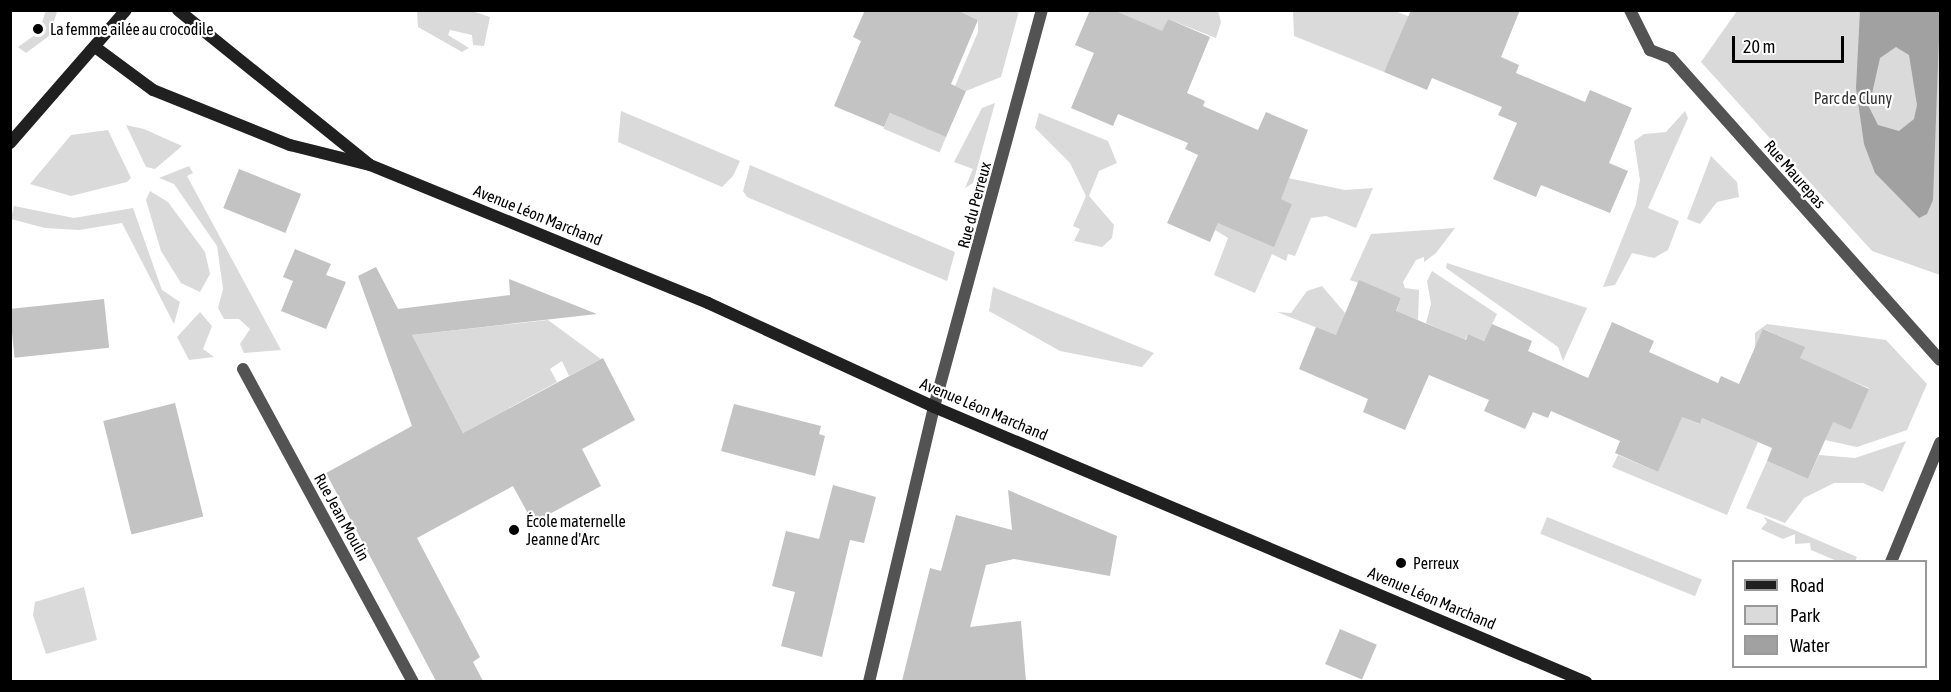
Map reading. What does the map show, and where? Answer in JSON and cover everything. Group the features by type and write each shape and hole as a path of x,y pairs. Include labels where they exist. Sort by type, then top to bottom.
{"main road":[{"path":"10,143 126,10"},
{"name":"Avenue Léon Marchand","path":"178,10 370,165"},
{"name":"Avenue Léon Marchand","path":"95,46 153,90 290,145 370,165 708,303 934,407 1581,681"}],"street":[{"name":"Rue du Perreux","path":"868,681 934,407 1042,10"},
{"name":"Rue Maurepas","path":"1630,10 1650,50 1671,58 1941,360"},
{"name":"Rue Jean Moulin","path":"243,369 413,681"},
{"path":"1891,560 1941,443"}],"green space":[{"path":"46,10 57,12 49,36 26,53 18,47 39,32"},
{"path":"417,11 472,11 490,17 484,46 473,45 472,35 450,30 448,35 469,48 462,52 418,27"},
{"path":"956,11 1019,11 1001,77 966,91 955,86 978,32 978,20"},
{"path":"1113,11 1218,11 1221,22 1216,38 1168,19 1161,34"},
{"path":"1293,11 1395,11 1410,17 1384,72 1294,36"},
{"name":"Parc de Cluny","path":"1737,11 1940,11 1940,275 1872,251 1701,62"},
{"path":"995,103 973,183 965,188 973,169 954,162 982,108"},
{"path":"621,111 740,161 733,176 722,187 618,142"},
{"path":"1685,111 1688,118 1648,208 1679,221 1668,250 1654,258 1632,253 1615,285 1603,287 1636,204 1640,180 1634,141 1644,134 1666,132"},
{"path":"890,113 946,137 940,152 883,129"},
{"path":"1039,113 1108,141 1117,163 1099,171 1089,196 1114,225 1112,238 1102,247 1074,241 1080,229 1073,226 1086,196 1070,163 1035,128"},
{"path":"126,125 144,129 182,146 155,169 146,167"},
{"path":"108,130 131,178 127,182 71,196 30,184 71,135"},
{"path":"1711,156 1737,182 1739,197 1717,202 1700,224 1687,219"},
{"path":"750,165 955,252 947,281 747,197 743,191"},
{"path":"189,166 193,173 187,176 281,350 244,353 240,344 250,329 239,319 224,319 218,308 223,289 217,246 174,184 159,178"},
{"path":"1288,178 1345,190 1373,188 1356,228 1326,216 1311,218 1295,256 1288,254 1286,261 1272,254 1255,293 1214,275 1228,238 1215,230 1219,221 1292,204 1278,198"},
{"path":"150,191 168,202 205,252 210,274 200,292 181,283 161,251 146,200"},
{"path":"14,206 74,218 133,208 162,290 180,302 174,324 122,223 79,230 45,228 11,219"},
{"path":"1455,228 1436,253 1424,262 1424,257 1416,260 1403,282 1405,288 1419,290 1418,320 1396,312 1401,298 1350,280 1371,234"},
{"path":"1447,263 1587,308 1563,361 1558,347 1446,268"},
{"path":"1432,271 1497,314 1484,341 1468,334 1465,340 1426,323 1431,304 1427,281"},
{"path":"1322,286 1345,313 1338,336 1277,312 1291,313 1307,291"},
{"path":"993,287 1154,353 1142,367 1060,351 989,311"},
{"path":"200,312 212,326 203,349 214,357 189,360 177,337"},
{"path":"548,320 601,359 569,376 562,361 550,369 557,382 463,433 412,335"},
{"path":"1767,324 1886,340 1927,384 1907,430 1857,447 1825,440 1831,421 1851,430 1869,388 1799,360 1804,347 1764,329 1755,348 1755,333"},
{"path":"1680,416 1699,424 1702,418 1758,442 1727,515 1612,467 1618,455 1658,472"},
{"path":"1906,441 1883,492 1863,483 1834,483 1804,498 1785,523 1746,508 1767,461 1808,479 1819,455 1855,458"},
{"path":"1547,517 1702,580 1695,596 1540,534"},
{"path":"1764,517 1857,557 1856,560 1835,560 1811,550 1810,543 1795,544 1795,534 1783,539 1761,529 1767,522"},
{"path":"84,587 97,640 46,654 33,615 35,602"}],"water":[{"path":"1860,11 1940,11 1933,200 1927,214 1919,218 1875,173 1864,144 1856,88","holes":["1896,47 1909,55 1917,105 1914,119 1899,131 1878,125 1869,107 1880,58"]}],"building":[{"path":"865,10 956,10 978,20 951,84 966,91 946,137 890,113 884,127 834,106 861,41 853,37"},
{"path":"1090,10 1113,10 1162,31 1168,19 1210,37 1187,93 1205,101 1203,106 1258,130 1266,112 1308,130 1281,199 1292,204 1274,247 1218,223 1210,242 1167,223 1198,155 1185,149 1188,143 1118,114 1113,126 1071,108 1094,53 1075,45"},
{"path":"1411,10 1520,10 1501,57 1519,65 1516,73 1585,102 1590,90 1632,108 1609,163 1628,171 1610,213 1541,185 1536,197 1493,179 1517,123 1498,115 1502,107 1432,78 1427,90 1384,72"},
{"path":"239,169 301,194 285,233 223,208"},
{"path":"295,249 331,264 326,275 346,282 326,329 281,311 293,281 283,277"},
{"path":"376,267 398,309 510,295 509,279 597,314 412,335 463,433 603,358 635,420 582,449 601,486 533,523 513,486 417,538 480,657 473,662 483,681 436,681 326,473 412,426 358,276"},
{"path":"1359,280 1401,298 1396,311 1466,340 1468,334 1484,341 1492,324 1532,341 1528,351 1588,378 1612,322 1654,341 1649,352 1718,383 1721,376 1739,384 1763,329 1805,347 1800,358 1869,389 1851,430 1833,422 1808,479 1767,461 1772,448 1702,418 1700,424 1682,417 1658,472 1615,453 1620,441 1551,411 1548,418 1533,412 1525,429 1484,411 1489,400 1429,375 1405,430 1363,412 1368,399 1299,369 1316,327 1336,335"},
{"path":"104,299 109,348 15,358 10,309"},
{"path":"175,403 203,517 132,534 103,421"},
{"path":"734,404 821,426 819,434 825,436 815,476 721,451"},
{"path":"833,485 876,497 864,543 850,540 822,657 781,646 795,592 772,586 786,531 819,539"},
{"path":"1008,490 1117,536 1110,576 1014,559 986,565 970,627 1021,621 1026,681 902,681 930,568 941,571 956,515 1012,530"},
{"path":"1340,629 1377,645 1362,680 1325,664"}],"place":[{"name":"La femme ailée au crocodile","path":"38,29"},
{"name":"École maternelle Jeanne d'Arc","path":"514,530"},
{"name":"Perreux","path":"1401,563"}]}
